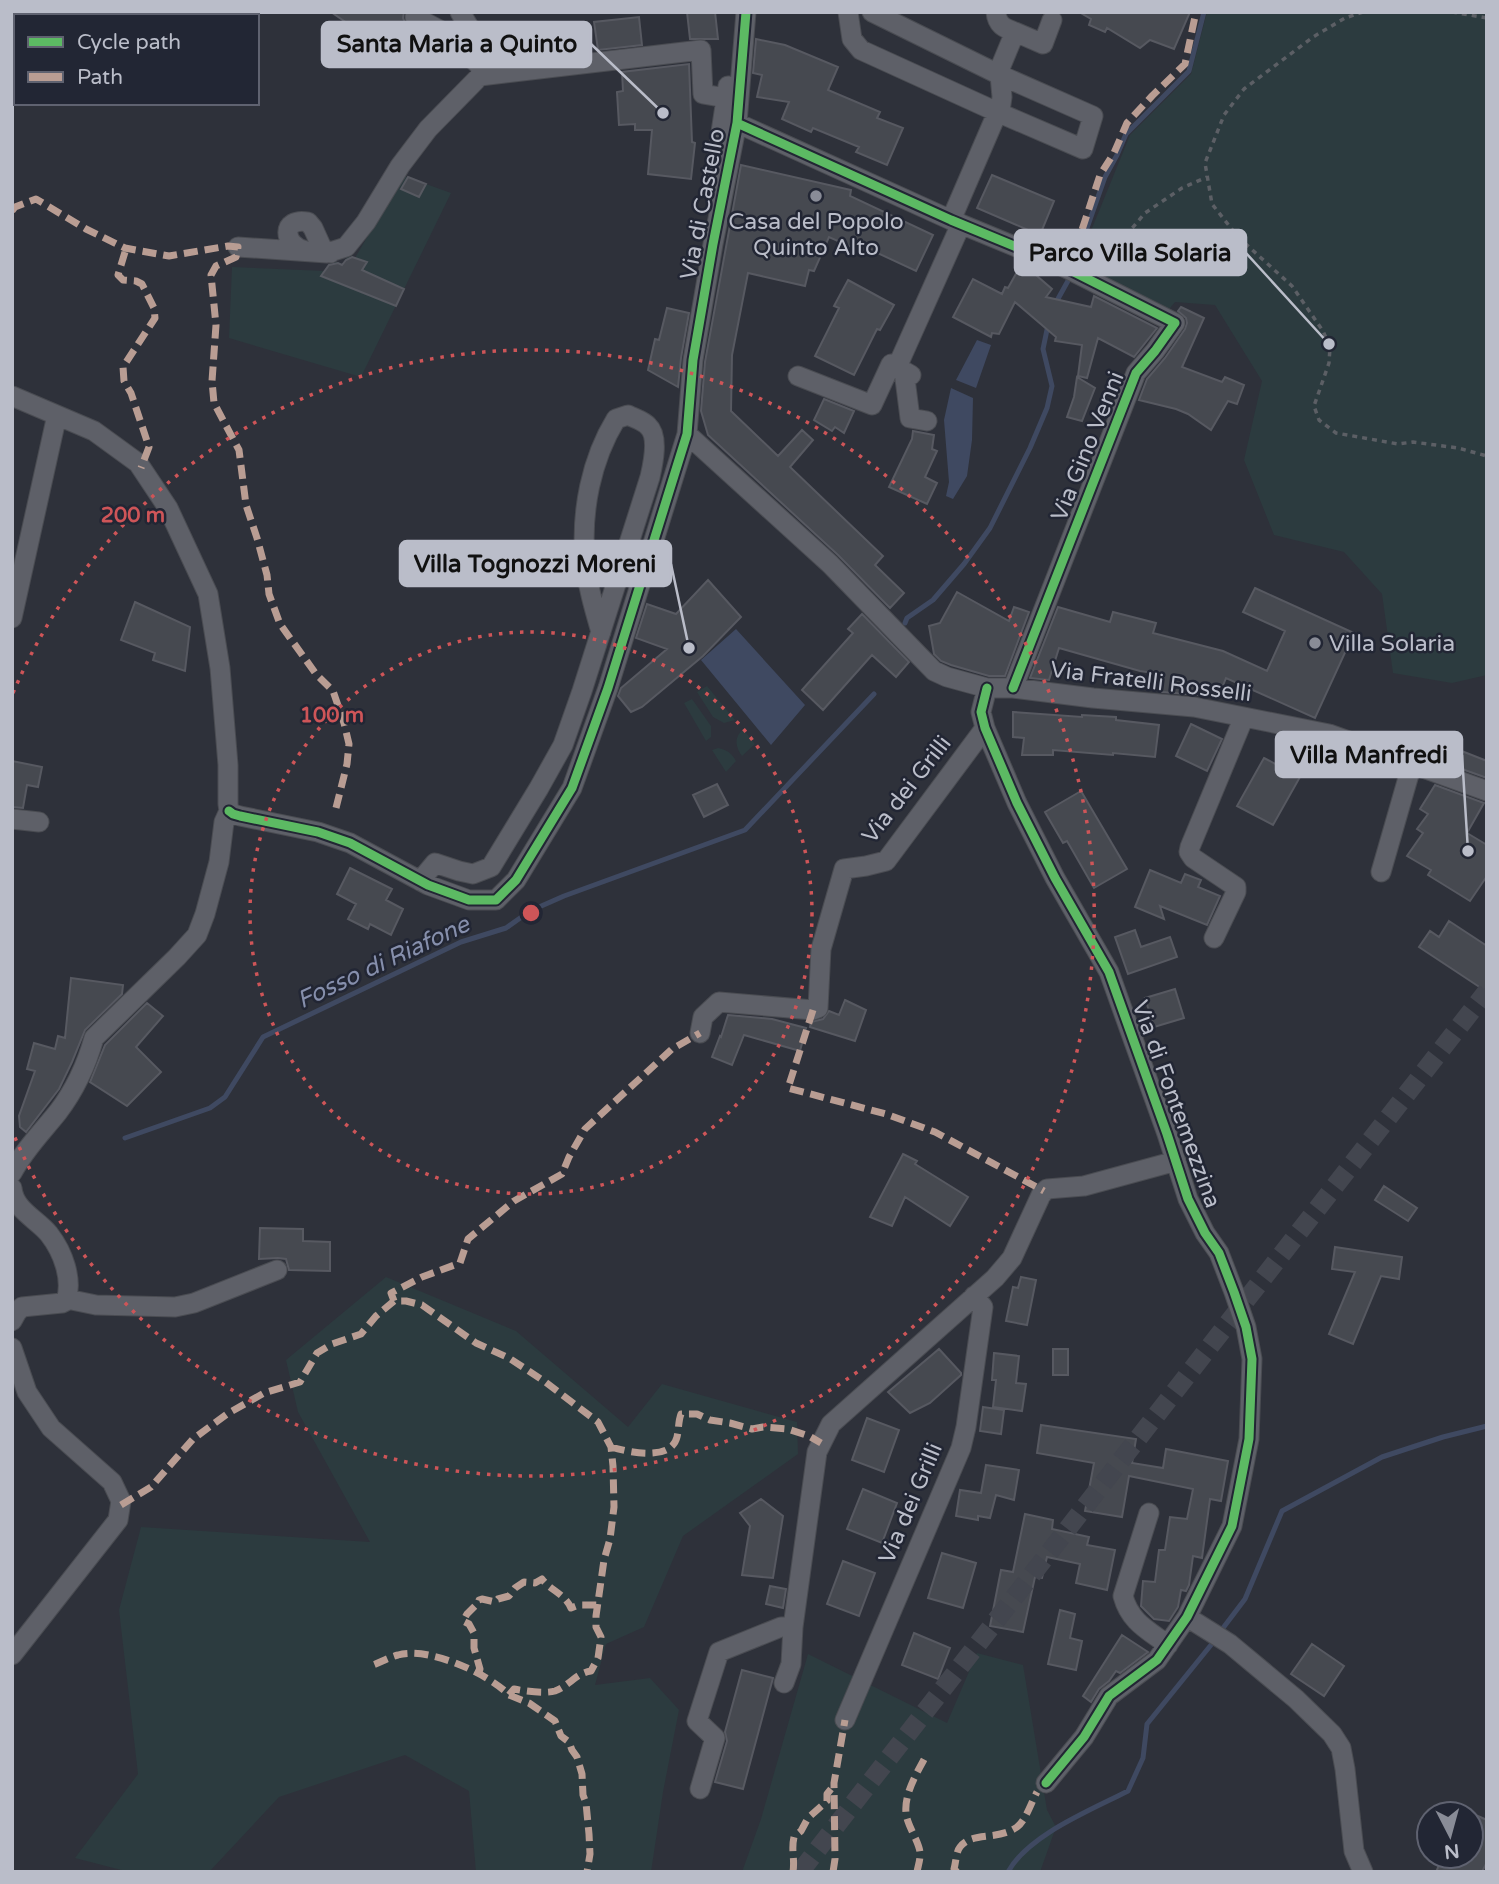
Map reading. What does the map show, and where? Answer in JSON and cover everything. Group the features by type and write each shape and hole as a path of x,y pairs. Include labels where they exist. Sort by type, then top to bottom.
{"street":[{"path":"460,12 475,37 486,74"},
{"path":"713,244 706,243 705,232 730,75 736,12"},
{"name":"Via di Castello","path":"420,881 469,900 496,900 516,880 572,789 608,688 687,434 693,360 737,123 746,12"},
{"path":"848,12 852,39 861,50 997,113 1083,149 1093,116 872,12"},
{"path":"996,12 1002,27 1043,44 1052,20"},
{"path":"415,17 449,35 486,74"},
{"path":"798,376 872,405 901,369 997,113 1002,96 999,74 1015,32"},
{"path":"237,247 331,253 346,247 366,222 400,166 428,128 480,76 486,74 701,50 704,94 726,98"},
{"name":"Via Gino Venni","path":"737,123 956,222 1060,265 1175,323 1136,373 1013,688"},
{"path":"310,252 299,249 290,242 288,235 291,224 308,222 319,244 331,253"},
{"path":"901,369 910,418 927,421"},
{"path":"12,396 94,430 138,463 168,509 208,593 220,668 229,811 224,822 219,862 197,935 94,1038 70,1094 12,1173"},
{"path":"12,618 57,415"},
{"path":"229,811 318,832 350,843 420,881 435,863 473,874 491,867 563,745 601,632 650,477 654,457 653,435 648,426 628,415 616,419 603,440 590,482 585,522 585,561 590,594 601,632"},
{"name":"Via Fratelli Rosselli","path":"687,434 830,564 934,671 947,677 987,688 1013,688 1194,707 1329,734 1487,791"},
{"name":"Via di Fontemezzina","path":"987,688 981,712 985,728 1017,803 1055,878 1109,972 1188,1199 1205,1233 1219,1253 1246,1327 1252,1359 1249,1438 1232,1525 1187,1617 1168,1645 1157,1660 1109,1696 1084,1738 1046,1783"},
{"path":"1214,938 1236,887 1193,858 1189,852 1244,717"},
{"name":"Via dei Grilli","path":"700,1033 703,1017 719,1002 813,1010 818,1008 821,949 844,869 886,861 985,728"},
{"path":"1381,872 1412,764"},
{"path":"12,819 39,822"},
{"path":"784,1683 791,1664 793,1627 817,1452 831,1424 995,1278 1012,1258 1041,1195 1047,1189 1084,1186 1176,1161"},
{"path":"12,1188 13,1197 29,1217 48,1233 59,1251 69,1280 67,1298 62,1303 22,1307 12,1321"},
{"path":"67,1298 96,1305 175,1307 206,1298 277,1270"},
{"name":"Via dei Grilli","path":"845,1720 961,1447 983,1307 974,1296"},
{"path":"12,1348 27,1392 51,1428 113,1482 121,1501 118,1520 12,1655"},
{"path":"1149,1513 1123,1596 1127,1610 1137,1622 1168,1645"},
{"path":"1187,1617 1230,1644 1296,1699 1332,1734 1341,1748 1354,1851 1363,1872"},
{"path":"700,1789 715,1738 697,1721 719,1652 781,1627 793,1627"}],"path":[{"path":"1363,12 1345,18 1313,37 1244,89 1224,115 1205,163 1212,204 1238,237 1292,286 1323,331 1330,347 1329,363 1314,406 1319,420 1336,433 1398,444 1413,442 1458,448 1487,456"},
{"path":"1452,12 1487,18"},
{"path":"1087,280 1145,213 1182,188 1207,177"}],"shaded area":[{"path":"1207,12 1487,12 1487,675 1452,683 1393,673 1382,594 1344,552 1274,535 1244,460 1262,381 1215,305 1175,302 1166,313 1075,270 1130,135 1191,74"},
{"path":"404,176 451,193 361,377 229,338 232,267 325,271 332,260 342,264 348,256 355,258"},
{"path":"707,686 735,720 724,723 713,717 697,692"},
{"path":"692,699 711,726 711,737 706,741 684,703"},
{"path":"743,729 755,744 742,756 736,742"},
{"path":"718,748 729,752 736,761 726,772 712,750"},
{"path":"386,1277 516,1331 628,1427 662,1384 797,1422 798,1454 683,1536 644,1627 606,1644 595,1685 650,1678 679,1710 651,1872 476,1872 469,1791 405,1755 279,1797 209,1872 129,1872 75,1858 138,1774 119,1610 141,1527 370,1542 298,1412 286,1360"},
{"path":"977,1653 1023,1665 1047,1810 1056,1827 1040,1872 742,1872 761,1819 808,1654 947,1723"}],"water":[{"path":"977,340 991,345 976,388 956,380"},
{"path":"951,388 973,398 972,440 967,476 953,499 946,496 949,482 944,420"},
{"path":"736,629 805,705 771,745 701,660"}],"building":[{"path":"331,12 404,12 406,25 388,51"},
{"path":"687,12 715,12 718,39 690,39"},
{"path":"1079,12 1190,12 1174,49 1150,40 1140,48 1107,28 1105,32 1089,25 1091,19"},
{"path":"639,17 642,45 598,50 594,22"},
{"path":"756,39 785,45 838,67 828,90 880,112 877,118 903,128 887,165 856,152 859,147 813,128 811,132 782,119 789,102 757,97 762,75 753,73"},
{"path":"689,64 692,142 695,143 691,179 648,174 652,130 635,130 635,124 619,125 617,92 623,91 622,72"},
{"path":"741,165 851,190 850,196 933,235 916,271 869,249 867,254 829,237 814,271 809,270 805,286 748,273 732,355 731,411 778,456 802,430 813,440 790,467 883,556 875,565 904,593 890,608 838,555 708,435 701,411 705,362"},
{"path":"992,175 1054,201 1040,235 977,208"},
{"path":"408,177 426,184 419,197 401,189"},
{"path":"352,257 367,262 362,270 404,289 396,306 321,276 329,265 342,265"},
{"path":"1022,263 1052,289 1046,297 1091,307 1094,296 1157,328 1134,357 1098,338 1087,378 1078,376 1082,345 1055,341 1056,337 1015,302 999,334 992,333 991,337 953,317 973,279 1002,294"},
{"path":"848,280 894,305 880,330 877,329 854,375 815,356 839,308 834,306"},
{"path":"1181,307 1204,318 1182,367 1222,382 1225,377 1244,385 1237,404 1228,401 1211,430 1176,409 1139,400 1147,379 1185,329 1186,318 1178,311"},
{"path":"667,308 689,313 678,387 648,370 655,339 659,340"},
{"path":"1077,377 1095,388 1082,421 1067,417"},
{"path":"824,399 854,411 844,433 835,427 832,431 814,420"},
{"path":"913,431 934,435 932,449 937,451 925,477 937,483 927,504 889,487 912,439"},
{"path":"708,580 741,617 703,656 642,707 631,712 618,696 621,688 667,649 636,638 647,604 676,614"},
{"path":"1255,588 1354,633 1315,718 1226,678 1220,693 1211,691 1210,696 1162,692 1160,674 1059,648 1049,680 1030,678 1058,607 1110,622 1113,612 1156,623 1153,633 1223,651 1267,671 1285,631 1243,612"},
{"path":"957,592 1009,621 1014,607 1029,612 1005,676 989,676 951,665 934,654 929,626 940,623"},
{"path":"135,602 190,627 185,671 153,660 155,653 121,640"},
{"path":"862,614 909,662 896,677 872,655 823,710 802,690 853,633 848,629"},
{"path":"1013,712 1116,717 1116,720 1159,725 1155,757 1053,750 1053,755 1022,755 1024,738 1013,737"},
{"path":"1191,724 1222,739 1207,771 1176,756"},
{"path":"1454,748 1487,761 1487,778 1448,764"},
{"path":"1264,758 1300,777 1273,825 1237,806"},
{"path":"12,761 42,767 38,787 27,785 23,808 12,807"},
{"path":"717,784 728,805 704,817 693,795"},
{"path":"1435,785 1484,803 1467,833 1487,845 1487,876 1470,901 1428,875 1431,870 1407,856 1423,833 1417,829 1428,814 1420,809"},
{"path":"1081,791 1127,869 1094,888 1067,841 1063,843 1045,812"},
{"path":"350,868 392,889 386,900 403,909 391,935 370,924 368,929 348,919 356,904 337,894"},
{"path":"1150,870 1181,883 1185,874 1201,880 1198,887 1220,896 1207,925 1160,906 1164,919 1135,907"},
{"path":"1449,921 1487,946 1487,992 1419,947 1430,931 1439,937"},
{"path":"1135,930 1141,947 1170,937 1177,957 1128,974 1115,937"},
{"path":"71,978 123,985 122,994 85,1030 59,1089 26,1132 20,1127 19,1116 35,1071 27,1069 34,1043 55,1049 58,1036 65,1038"},
{"path":"1175,989 1184,1018 1154,1027 1145,998"},
{"path":"845,1000 866,1010 855,1041 810,1027 811,1022 823,1019 829,1011 839,1015"},
{"path":"147,1003 163,1016 136,1047 161,1072 127,1106 90,1082 105,1045"},
{"path":"728,1015 772,1019 806,1028 800,1051 744,1035 732,1065 712,1057"},
{"path":"903,1154 968,1197 950,1226 905,1197 892,1226 870,1217"},
{"path":"1384,1186 1417,1208 1408,1221 1375,1200"},
{"path":"260,1228 303,1229 303,1241 330,1242 330,1271 289,1270 286,1259 259,1259"},
{"path":"1335,1247 1402,1257 1399,1279 1381,1276 1353,1344 1329,1334 1355,1272 1332,1269"},
{"path":"1021,1277 1036,1280 1027,1325 1006,1321 1013,1287 1018,1288"},
{"path":"939,1349 961,1375 930,1403 910,1413 888,1392"},
{"path":"1053,1349 1068,1349 1068,1375 1053,1375"},
{"path":"994,1353 1019,1356 1016,1383 1026,1384 1022,1411 993,1407 996,1380 992,1380"},
{"path":"983,1407 1004,1410 1001,1434 980,1431"},
{"path":"867,1418 899,1430 884,1472 852,1460"},
{"path":"1041,1425 1136,1439 1132,1463 1163,1468 1166,1449 1228,1461 1221,1501 1210,1499 1202,1558 1193,1556 1189,1585 1186,1591 1181,1590 1178,1607 1169,1621 1154,1619 1141,1606 1143,1581 1155,1582 1159,1550 1165,1550 1170,1517 1187,1519 1193,1489 1129,1476 1122,1517 1085,1511 1094,1463 1037,1453"},
{"path":"986,1465 1019,1470 1014,1500 996,1495 990,1518 978,1516 978,1520 956,1516 960,1490 981,1493"},
{"path":"863,1489 897,1503 882,1543 847,1529"},
{"path":"761,1499 783,1516 773,1578 742,1575 750,1526 740,1513"},
{"path":"1025,1514 1053,1520 1052,1529 1089,1537 1087,1545 1115,1550 1107,1590 1076,1583 1080,1564 1047,1557 1042,1578 1035,1577 1023,1632 990,1626 1001,1570 1013,1572"},
{"path":"942,1553 976,1563 963,1608 928,1598"},
{"path":"843,1561 875,1573 859,1616 827,1604"},
{"path":"770,1586 786,1589 783,1608 766,1604"},
{"path":"1060,1610 1075,1614 1070,1638 1082,1641 1076,1670 1048,1664"},
{"path":"914,1633 950,1648 938,1679 902,1665"},
{"path":"1122,1635 1148,1652 1120,1673 1116,1671 1091,1702 1083,1696"},
{"path":"1312,1644 1344,1666 1324,1696 1291,1674"},
{"path":"742,1670 773,1678 743,1789 715,1782"},
{"path":"1485,1819 1487,1820 1485,1866"},
{"path":"1437,1870 1483,1870 1482,1872 1436,1872"}],"waterway":[{"name":"Fosso di Riafone","path":"1054,306 1069,279 1105,177 1126,134 1189,71 1204,12"},
{"name":"Fosso di Riafone","path":"905,623 907,618 933,600 990,528 1030,448 1047,408 1052,386 1043,349 1048,325"},
{"name":"Fosso di Riafone","path":"125,1138 210,1108 225,1097 263,1037 461,942 506,928 530,911 564,896 745,830 874,694"},
{"path":"1220,1632 1245,1599 1282,1511 1382,1457 1487,1426"},
{"path":"1008,1872 1017,1859 1045,1835 1128,1791 1143,1758 1147,1724 1215,1640"}],"tunnel":[{"path":"800,1872 1487,991"}],"marked path":[{"path":"1060,265 1081,233 1100,175 1114,153 1127,123 1185,64 1196,12"},
{"path":"12,211 15,207 36,199 86,229 125,248 169,256 228,246 238,247 236,257 216,266 211,275 216,325 212,381 214,403 239,450 246,505 267,575 269,594 280,624 316,674 333,691 344,723 349,744 336,808"},
{"path":"125,252 118,275 123,280 142,284 154,308 155,318 123,367 124,381 131,393 149,447 141,468"},
{"path":"813,1010 788,1088 886,1114 935,1132 1044,1191"},
{"path":"394,1301 391,1293 422,1277 460,1263 468,1239 514,1201 562,1174 585,1129 672,1049 700,1033"},
{"path":"121,1505 151,1487 193,1439 227,1414 264,1393 300,1382 317,1353 332,1344 361,1334 376,1316 394,1301 422,1305 476,1343 509,1358 598,1422 611,1447 614,1507 596,1616 596,1627 601,1637 598,1658 591,1671 581,1674 555,1691 514,1689 509,1695 473,1671 425,1654 398,1655 373,1665"},
{"path":"611,1447 648,1453 667,1450 677,1437 681,1414 697,1414 710,1420 752,1429 788,1429 821,1443"},
{"path":"479,1673 474,1633 469,1624 463,1621 479,1600 495,1602 509,1596 524,1582 535,1583 542,1579 565,1599 571,1608 597,1605"},
{"path":"509,1695 529,1703 555,1721 561,1736 569,1742 577,1757 582,1774 589,1834 587,1872"},
{"path":"833,1872 834,1783 845,1720"},
{"path":"917,1872 920,1851 907,1818 906,1805 912,1782 927,1754"},
{"path":"793,1872 794,1837 808,1818 827,1801 827,1794 831,1789"},
{"path":"957,1872 954,1869 960,1847 971,1839 1002,1834 1017,1827 1026,1816 1037,1792"}],"cycle path":[{"path":"229,811 240,816 318,832 350,843 428,885 469,900 496,900 516,880 572,788 608,688 687,434 693,360 737,123 746,12"},
{"path":"737,123 951,220 1060,265 1175,323 1136,373 1013,688"},
{"path":"987,688 981,712 985,728 1017,803 1055,878 1109,972 1188,1199 1205,1233 1219,1253 1234,1292 1246,1327 1252,1359 1249,1439 1232,1526 1187,1617 1157,1660 1109,1696 1084,1737 1046,1783"}],"place":[{"name":"Santa Maria a Quinto","path":"663,113"},
{"name":"Casa del Popolo Quinto Alto","path":"816,196"},
{"name":"Parco Villa Solaria","path":"1329,344"},
{"name":"Villa Solaria","path":"1315,643"},
{"name":"Villa Tognozzi Moreni","path":"689,648"},
{"name":"Villa Manfredi","path":"1468,851"}]}
